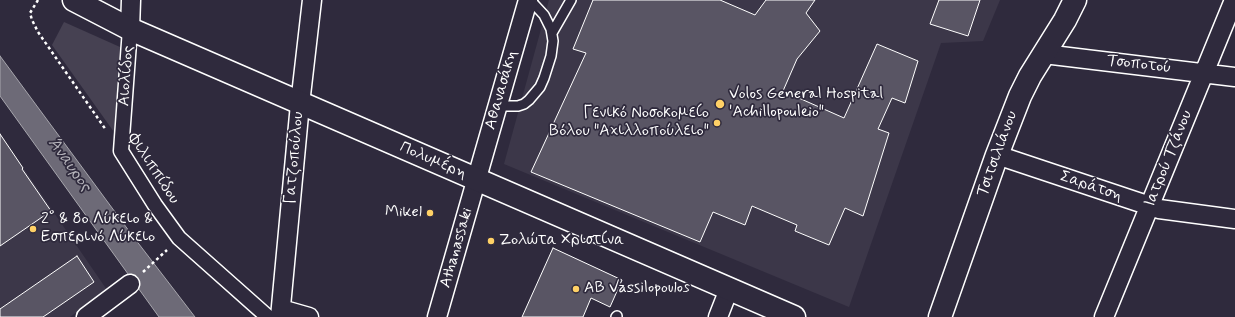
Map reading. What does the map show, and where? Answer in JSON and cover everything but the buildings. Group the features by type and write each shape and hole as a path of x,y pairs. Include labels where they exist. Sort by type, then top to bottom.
{"main road":[{"name":"Πολυμέρη","path":"74,0 130,29 300,104 794,317"},
{"name":"Τσιτσιλιάνου","path":"940,317 997,155 1024,86 1065,20 1075,0"}],"street":[{"name":"Αιολίδος","path":"121,151 131,0"},
{"name":"Γατζοπούλου","path":"276,314 312,0"},
{"name":"Αθανασάκη","path":"476,180 529,0"},
{"name":"Ιατρού Τζάνου","path":"1104,317 1234,0"},
{"name":"Τσοποτού","path":"1044,54 1235,77"},
{"name":"Φιλιππίδου","path":"121,151 155,205 179,238 276,314"},
{"name":"Σαράτση","path":"997,155 1159,209 1235,218"},
{"name":"Athanassaki","path":"437,317 476,180"},
{"path":"86,317 130,284"},
{"path":"718,317 729,289"},
{"path":"276,314 309,317"}],"lane":[{"path":"498,106 518,106 529,100 536,92 544,78 551,56 553,46 552,33 549,24 544,16 529,0"},
{"path":"552,33 571,0"}],"path":[{"name":"Φιλιππίδου","path":"38,0 30,13 38,32 121,151"}],"shaded area":[{"name":"Volos General Hospital 'Achillopouleio\"","path":"549,0 1000,0 983,41 941,43 849,307 504,164"},
{"path":"64,22 120,47 114,132 52,45"},
{"name":"2° & 8ο Λύκειο & Εσπερινό Λύκειο","path":"0,134 107,290 70,317 0,317"}],"water":[{"name":"Άναυρος","path":"0,56 132,235 195,317 159,317 0,96"}],"place":[{"name":"Volos General Hospital 'Achillopouleio\"","path":"720,104"},
{"name":"Γενικό Νοσοκομείο Βόλου \"Αχιλλοπούλειο\"","path":"717,123"},
{"name":"Mikel","path":"430,213"},
{"name":"2° & 8ο Λύκειο & Εσπερινό Λύκειο","path":"33,229"},
{"name":"Ζολώτα Χριστίνα","path":"491,241"},
{"name":"AB Vassilopoulos","path":"576,289"}]}
